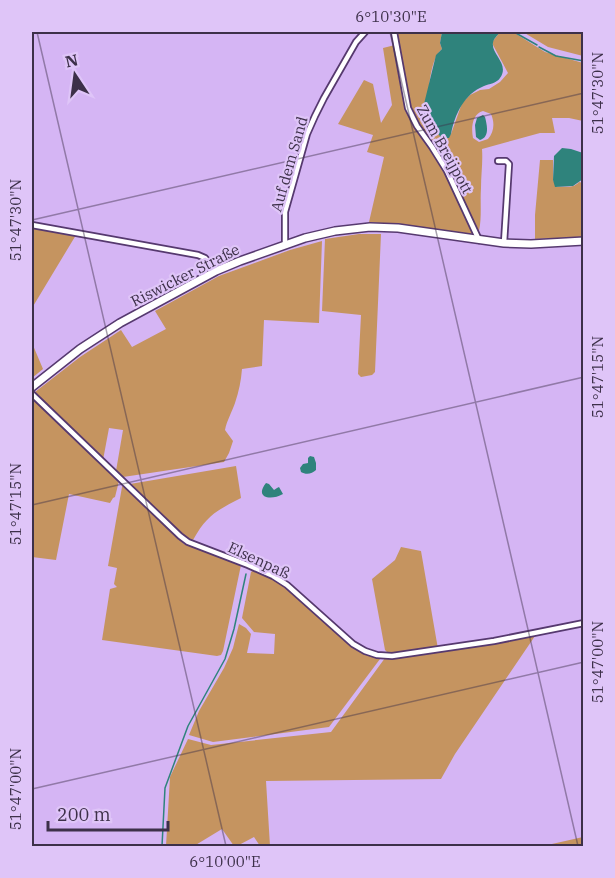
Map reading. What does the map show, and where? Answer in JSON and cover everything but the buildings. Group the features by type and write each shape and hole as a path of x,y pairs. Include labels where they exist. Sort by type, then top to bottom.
{"street":[{"name":"Auf dem Sand","path":"285,244 285,212 307,134 324,98 356,42 365,32"},
{"name":"Zum Breijpott","path":"394,32 408,108 417,126 447,171 479,240"},
{"path":"498,161 506,161 509,164 504,243"},
{"path":"32,225 198,255 205,258 216,271"},
{"name":"Riswicker Straße","path":"32,387 80,349 120,323 216,271 285,244 335,231 370,227 398,228 504,243 584,241"},
{"name":"Elsenpaß","path":"32,394 180,536 188,542 273,576 299,595 353,644 365,651 383,656 408,654 494,641 584,623"}],"shaded area":[{"path":"396,32 442,32 440,43 442,49 437,54 431,72 427,119 438,133 446,138 451,134 462,103 470,95 489,89 500,82 508,73 493,45 493,41 500,32 513,32 545,52 583,63 583,121 552,118 555,133 540,133 482,149 479,231 440,155 412,113","holes":["483,111 491,114 492,133 488,139 479,142 473,138 474,118"]},
{"path":"442,32 500,32 494,40 493,47 503,68 499,80 477,90 466,99 458,112 449,138 440,136 423,113 436,55 442,49 440,43"},
{"path":"523,32 583,32 583,56 548,47"},
{"path":"395,45 404,96 426,140 445,171 469,222 471,236 369,222 384,157 367,152 373,135 338,124 364,80 373,84 381,123 392,105 383,48"},
{"path":"483,115 487,130 485,136 480,140 476,137 475,125 477,118"},
{"path":"562,148 583,153 583,179 573,186 555,187 554,156"},
{"path":"540,160 553,160 553,180 557,187 583,183 583,237 535,239"},
{"path":"32,227 76,235 32,308"},
{"path":"359,234 381,234 375,372 372,375 361,377 358,374 361,315 322,311 325,239"},
{"path":"322,241 319,323 264,320 262,366 242,369 238,394 225,430 233,441 224,462 123,477 116,471 123,430 109,428 103,460 35,392 80,357 121,330 132,347 166,329 155,311 219,276"},
{"path":"32,343 43,369 32,378"},
{"path":"32,396 119,481 115,497 110,503 69,494 56,560 32,557"},
{"path":"310,456 314,457 316,470 309,474 303,473 300,468 303,464 308,463"},
{"path":"236,466 241,498 213,514 193,540 178,531 160,515 130,484"},
{"path":"266,483 274,490 279,487 283,494 265,497 262,492"},
{"path":"123,485 184,544 241,565 221,655 102,640 110,589 117,587 114,584 117,568 108,566"},
{"path":"401,547 421,551 438,649 390,655 385,650 372,579 395,560"},
{"path":"254,570 285,586 356,648 380,659 329,727 213,742 189,735 199,711 224,668 233,648 239,624 251,634 247,653 274,654 275,634 254,632 242,618 251,572"},
{"path":"537,633 455,754 441,779 266,781 270,846 260,846 254,837 234,846 222,829 194,846 166,846 170,777 188,739 211,745 331,732 385,658 480,645"},
{"path":"583,837 583,846 543,846"}],"waterway":[{"path":"514,32 537,45"},
{"path":"539,47 556,56 584,61"},
{"path":"162,846 165,788 188,726 225,659 246,574"}]}
